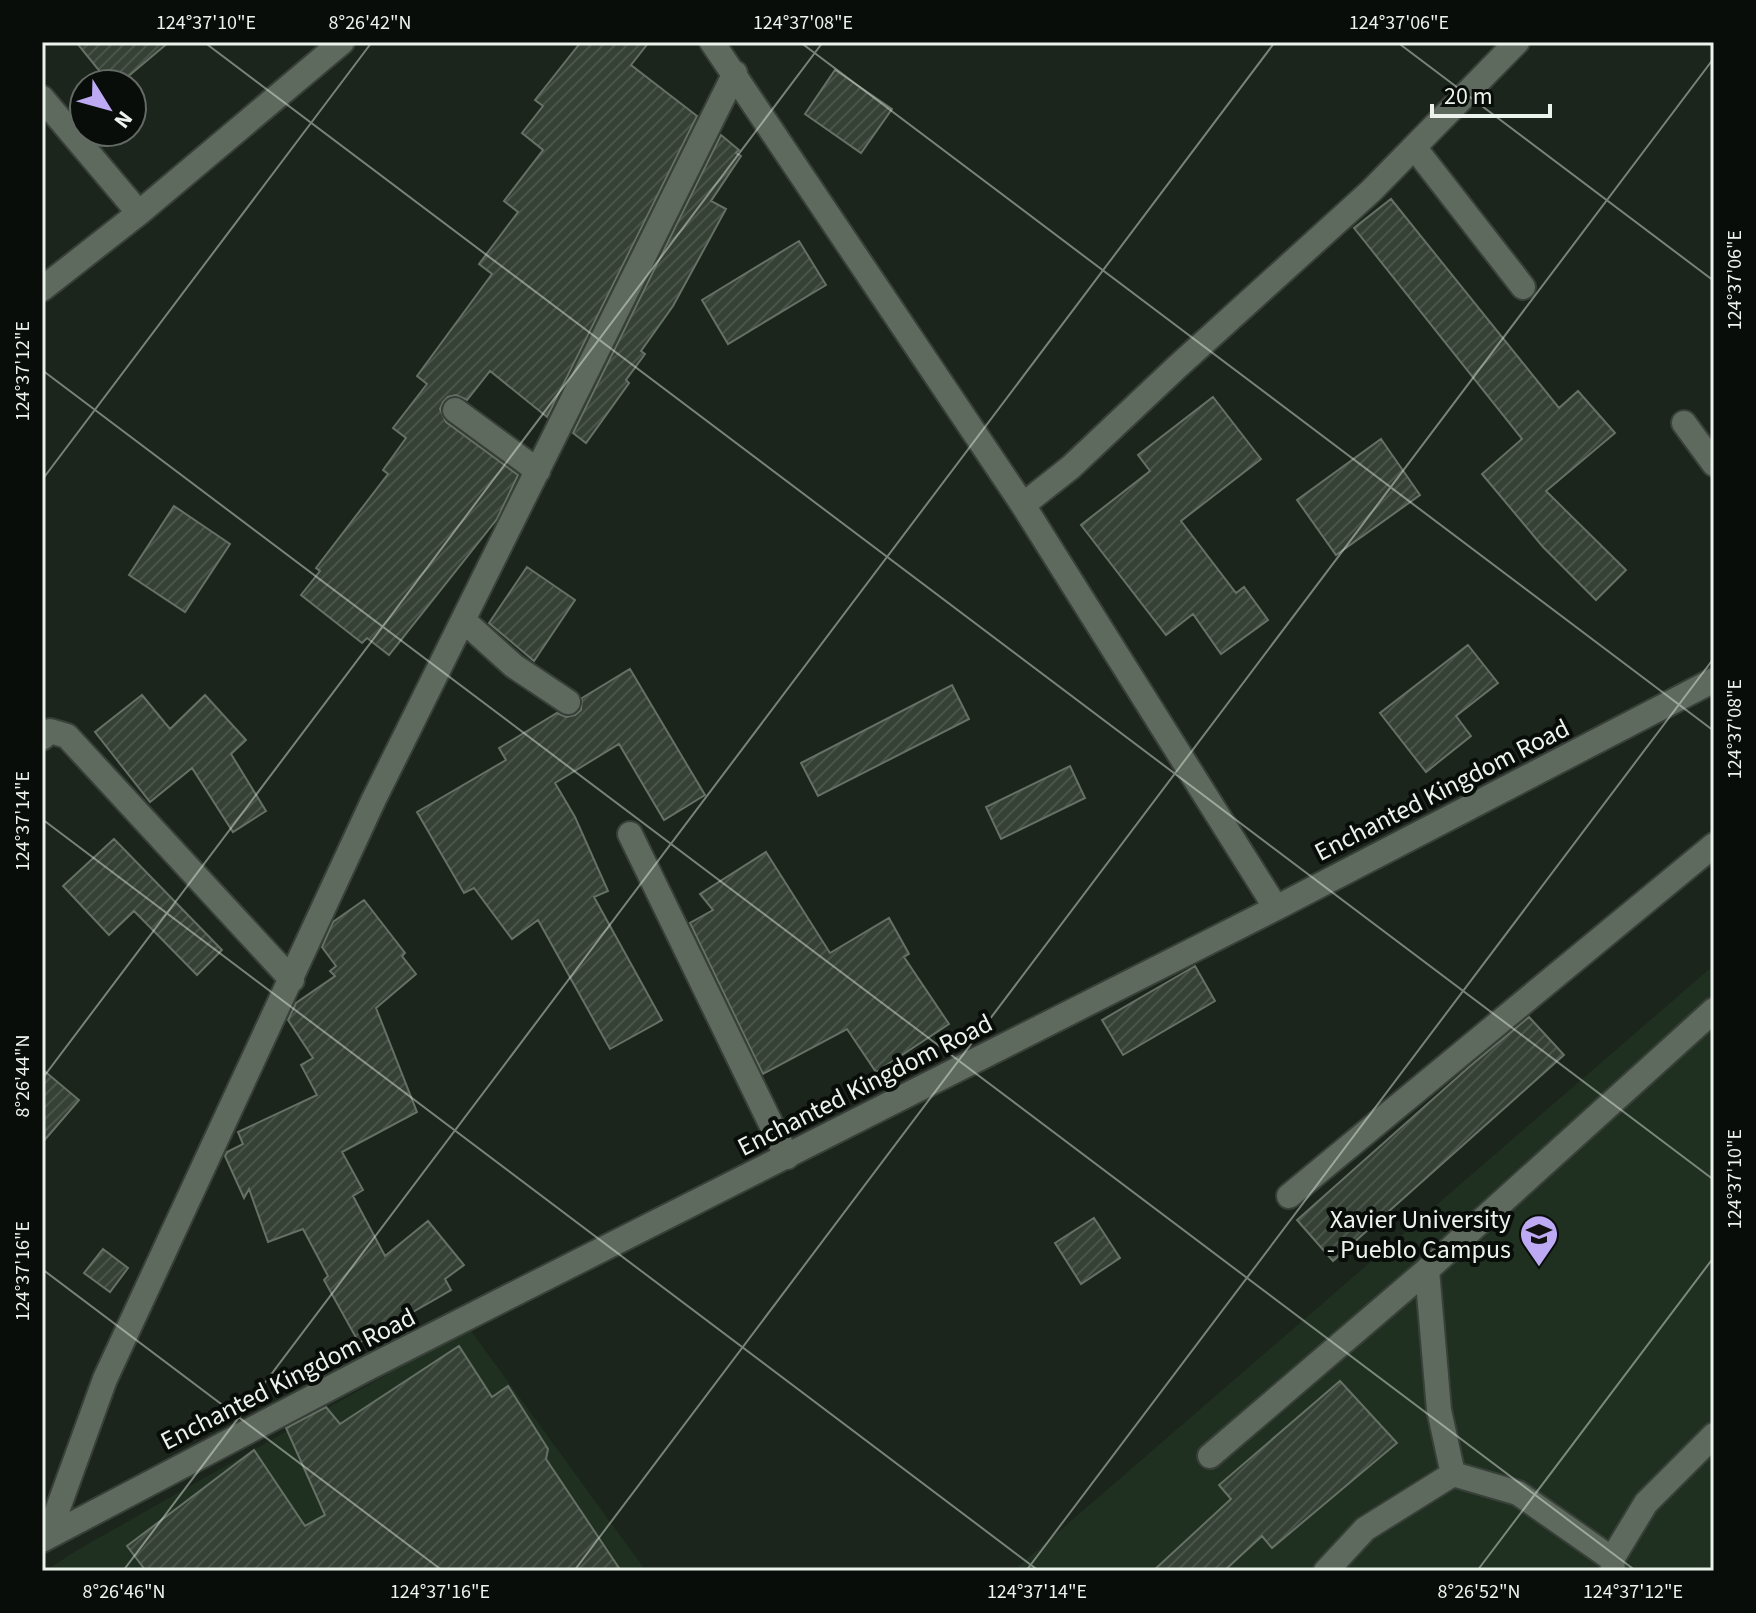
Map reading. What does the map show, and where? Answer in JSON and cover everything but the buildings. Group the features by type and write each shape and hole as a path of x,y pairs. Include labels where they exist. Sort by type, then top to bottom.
{"street":[{"path":"42,289 139,213 342,42"},
{"path":"1023,505 1071,467 1371,191 1517,42"},
{"path":"45,1538 105,1379 374,799 538,471 725,54"},
{"path":"725,54 1023,505 1276,908"},
{"path":"42,98 139,213"},
{"path":"1414,147 1523,287"},
{"path":"455,410 538,471"},
{"path":"1684,423 1714,464"},
{"path":"463,620 514,666 568,702"},
{"name":"Enchanted Kingdom Road","path":"45,1538 368,1368 1276,908 1714,680"},
{"path":"42,738 50,731 67,736 292,980"},
{"path":"630,834 787,1157"},
{"path":"1289,1196 1714,845"},
{"path":"1210,1456 1427,1270 1714,1010"},
{"path":"1427,1270 1439,1410 1453,1474"},
{"path":"1326,1571 1365,1529 1453,1474 1518,1493 1613,1565 1646,1503 1714,1435"}],"shaded area":[{"name":"Xavier University - Pueblo Campus","path":"1714,965 1714,1571 1013,1571"},
{"path":"469,1328 646,1571 45,1571 79,1549"}],"place":[{"name":"Xavier University - Pueblo Campus","path":"1539,1268"}]}
